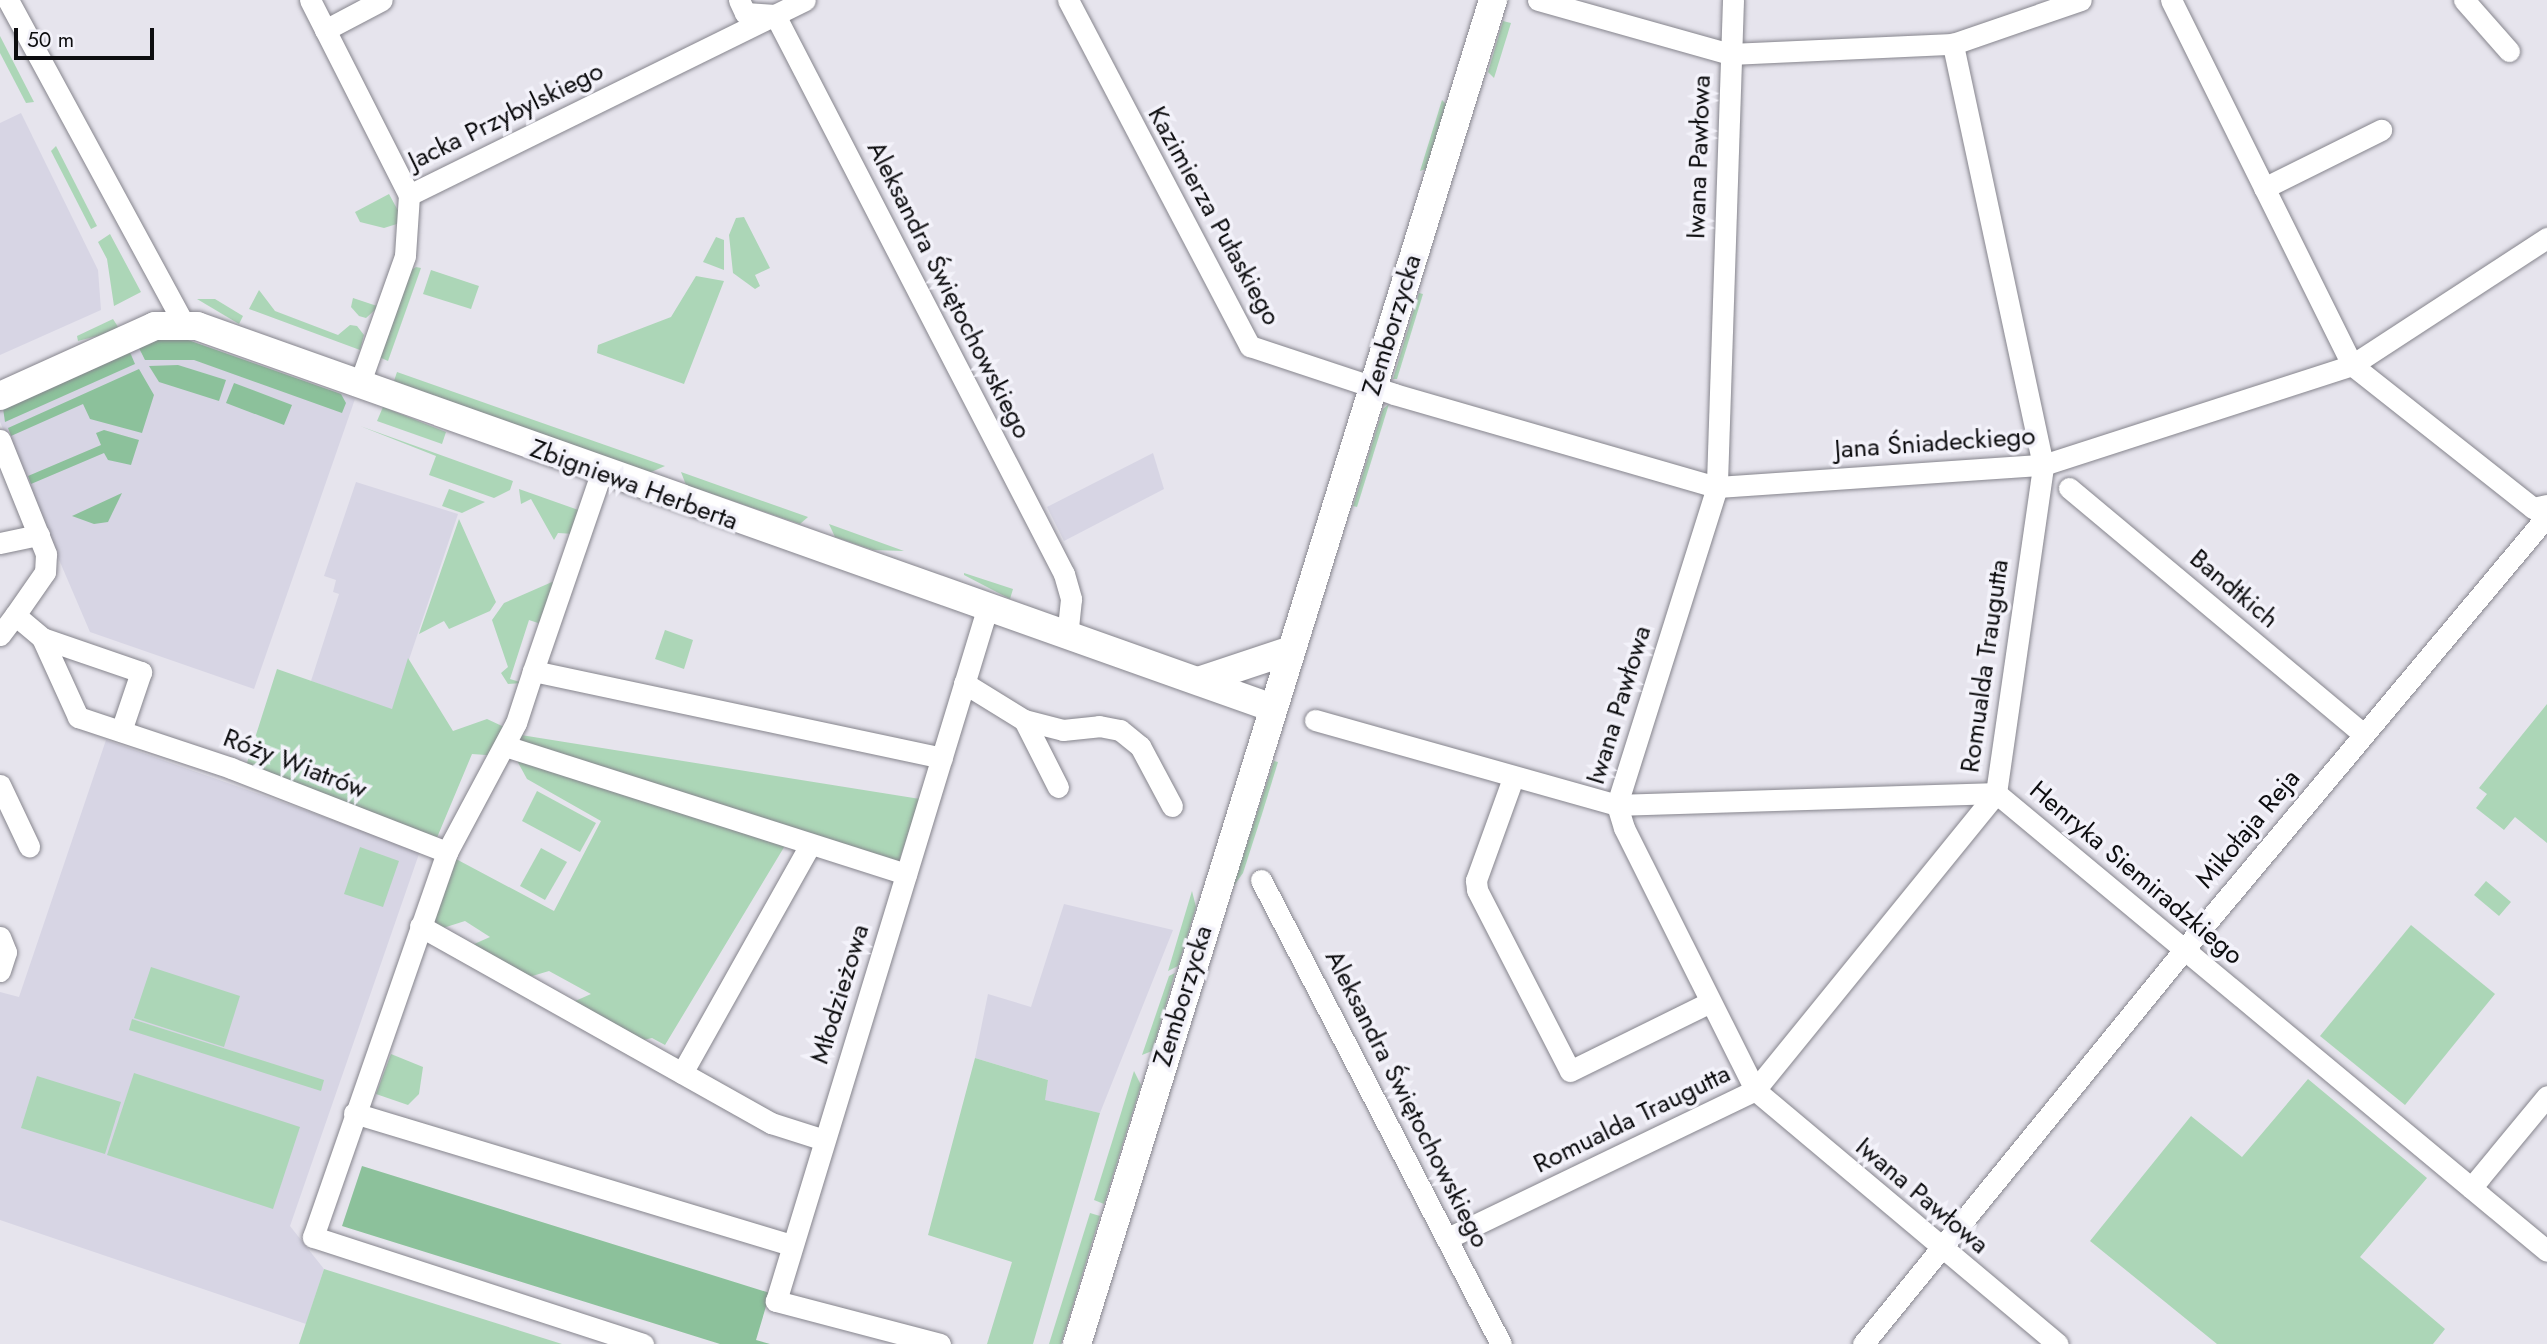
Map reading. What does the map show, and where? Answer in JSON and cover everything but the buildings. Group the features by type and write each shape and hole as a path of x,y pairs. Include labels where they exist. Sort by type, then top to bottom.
{"street":[{"path":"8,0 184,324"},
{"path":"310,0 409,195"},
{"path":"325,30 382,0"},
{"path":"738,0 745,13 775,15"},
{"name":"Jacka Przybylskiego","path":"359,385 405,256 409,195 805,0"},
{"name":"Kazimierza Pułaskiego","path":"1068,0 1244,340 1258,351 1372,387"},
{"name":"Zemborzycka","path":"1077,1344 1493,0"},
{"path":"1538,0 1730,54 1953,44 2057,4 2081,0"},
{"name":"Iwana Pawłowa","path":"1733,0 1717,487 1618,805 1710,1002 1755,1090 1941,1250 2058,1344"},
{"path":"2172,0 2352,365 2533,508 2547,505"},
{"path":"2465,0 2509,51"},
{"name":"Aleksandra Świętochowskiego","path":"775,15 1064,574 1071,599 1067,635"},
{"name":"Romualda Traugutta","path":"1448,1238 1755,1090 1996,793 2043,465 1953,44"},
{"path":"2264,188 2381,130"},
{"name":"Jana Śniadeckiego","path":"1372,387 1717,487 2043,465 2352,365 2547,238"},
{"name":"Zbigniewa Herberta","path":"0,396 155,326 184,324 601,474 986,609 1201,680 1273,708"},
{"path":"0,440 46,554 45,572 0,635"},
{"path":"601,474 505,746 447,852 313,1237 643,1344"},
{"name":"Bandtkich","path":"2069,488 2363,734"},
{"name":"Mikołaja Reja","path":"1863,1344 2185,949 2547,516"},
{"path":"0,544 39,535"},
{"name":"Młodzieżowa","path":"940,1344 776,1301 986,609"},
{"name":"Róży Wiatrów","path":"15,615 42,638 141,672 121,731"},
{"name":"Róży Wiatrów","path":"42,638 78,717 232,768 447,852"},
{"path":"1201,680 1291,650"},
{"path":"533,671 942,758"},
{"path":"964,683 1024,720 1063,730 1099,726 1120,730 1140,746 1172,806"},
{"name":"Henryka Siemiradzkiego","path":"1315,719 1513,778 1618,805 1996,793 2547,1251"},
{"path":"1024,720 1058,787"},
{"path":"505,746 906,874"},
{"path":"1513,778 1476,880 1477,890 1570,1071 1710,1002"},
{"path":"0,785 29,846"},
{"path":"682,1073 810,845"},
{"name":"Aleksandra Świętochowskiego","path":"1261,880 1502,1344"},
{"path":"420,926 771,1123 824,1140"},
{"path":"0,937 6,952 0,971"},
{"path":"2471,1188 2547,1097"},
{"path":"354,1113 791,1245"}],"shaded area":[{"path":"21,113 98,270 101,310 0,355 0,123"},
{"path":"188,340 355,399 254,689 90,632 0,422 0,409 147,342"},
{"path":"1153,453 1164,489 1064,541 1047,507"},
{"path":"356,482 458,514 392,710 311,681 339,594 333,592 336,580 324,576"},
{"path":"106,740 420,851 290,1226 324,1269 306,1324 0,1220 0,992 19,997"},
{"path":"1064,904 1173,930 1100,1113 1044,1100 1048,1080 975,1058 988,994 1031,1007"}],"green space":[{"path":"1503,21 1511,23 1494,78 1488,72"},
{"path":"0,36 34,102 26,103 0,53"},
{"path":"1442,100 1446,104 1426,169 1420,171"},
{"path":"56,146 97,226 91,229 51,151"},
{"path":"389,194 402,218 400,223 384,228 360,222 355,212"},
{"path":"744,217 770,268 755,275 760,286 755,289 733,273 729,235 736,218"},
{"path":"110,234 141,292 114,306 107,259 98,242"},
{"path":"716,237 724,240 724,270 703,262"},
{"path":"416,267 421,268 388,361 379,357 410,271"},
{"path":"431,270 479,286 471,309 423,294"},
{"path":"696,276 724,281 684,384 597,353 598,345 671,317"},
{"path":"259,290 275,311 338,335 350,325 357,326 364,335 360,350 249,309"},
{"path":"1419,293 1423,294 1397,379 1393,379"},
{"path":"353,298 377,306 376,309 366,318 359,316 351,307"},
{"path":"197,299 215,299 243,316 239,324"},
{"path":"113,319 120,330 78,341 77,336"},
{"path":"161,338 188,340 341,394 346,403 342,413 194,360 145,360 138,346"},
{"path":"129,350 135,364 5,422 3,408"},
{"path":"178,365 226,380 219,401 159,382 149,366"},
{"path":"139,369 154,395 142,433 90,419 83,404 11,436 8,428"},
{"path":"397,372 665,466 649,473 394,381"},
{"path":"234,383 292,405 284,425 226,403"},
{"path":"1389,404 1357,507 1353,506 1383,409"},
{"path":"383,407 446,432 442,444 377,421"},
{"path":"360,426 513,481 510,490 494,498 429,475 436,456"},
{"path":"104,430 139,440 131,465 108,460 104,453 31,484 28,476 101,445 96,433"},
{"path":"681,472 808,517 800,524 686,485"},
{"path":"449,489 485,502 462,513 442,506"},
{"path":"519,489 584,512 575,534 558,533 554,540 531,499 521,504"},
{"path":"122,493 108,522 94,524 72,516"},
{"path":"459,519 496,602 490,611 449,629 444,621 419,634"},
{"path":"829,524 904,551 873,550 835,537"},
{"path":"964,575 1013,589 1010,599"},
{"path":"552,582 556,585 544,625 529,620 510,679 523,683 508,684 501,673 508,667 492,620 504,603"},
{"path":"665,630 693,640 684,669 655,659"},
{"path":"408,658 453,731 487,719 521,735 920,799 898,864 792,834 665,1045 652,1038 639,1041 573,1002 591,994 549,971 529,977 472,945 490,937 465,921 443,928 428,921 456,859 554,911 601,821 527,779 515,757 472,754 436,840 246,766 277,669 392,709"},
{"path":"2547,704 2547,843 2515,817 2504,830 2476,808 2487,794 2479,788"},
{"path":"1274,761 1278,762 1243,873 1233,887"},
{"path":"537,791 596,823 580,852 522,821"},
{"path":"360,847 399,861 383,907 344,894"},
{"path":"541,848 567,862 545,900 520,886"},
{"path":"2486,881 2511,902 2499,916 2474,895"},
{"path":"1192,891 1196,907 1178,966 1168,971"},
{"path":"2411,925 2495,994 2405,1105 2320,1036"},
{"path":"151,967 240,996 224,1047 134,1018"},
{"path":"1175,973 1152,1051 1142,1055 1169,976"},
{"path":"132,1019 324,1080 321,1091 129,1030"},
{"path":"391,1054 423,1067 419,1094 408,1105 376,1094"},
{"path":"975,1058 1048,1080 1045,1100 1100,1113 1033,1344 987,1344 1012,1262 928,1235"},
{"path":"1134,1071 1141,1085 1104,1204 1094,1200"},
{"path":"134,1073 300,1127 273,1209 107,1155"},
{"path":"37,1076 121,1102 105,1154 21,1128"},
{"path":"2308,1079 2427,1178 2360,1257 2445,1329 2433,1344 2217,1344 2090,1241 2191,1116 2242,1157"},
{"path":"362,1166 770,1293 756,1340 770,1344 720,1344 342,1226"},
{"path":"1090,1213 1100,1216 1061,1344 1049,1344"},
{"path":"324,1269 562,1344 299,1344"}]}
